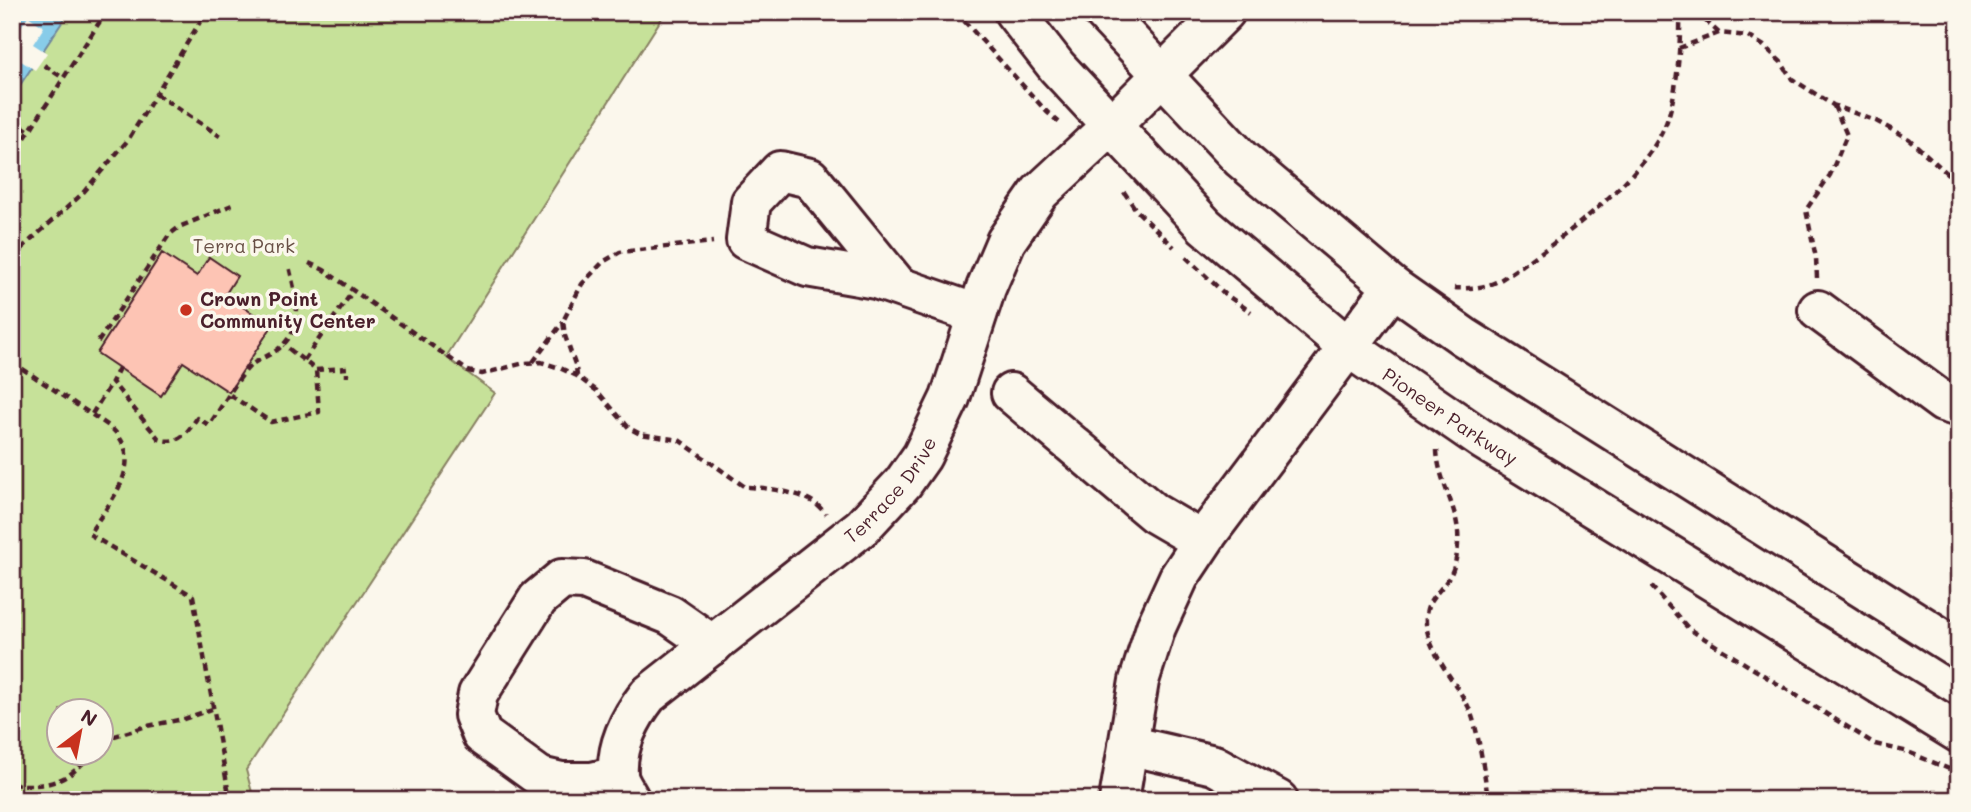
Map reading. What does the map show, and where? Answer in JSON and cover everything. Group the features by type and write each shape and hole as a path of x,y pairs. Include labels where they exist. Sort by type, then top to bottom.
{"street":[{"name":"Pioneer Parkway","path":"1014,12 1057,67 1205,226 1348,347 1483,440 1959,733"},
{"path":"1103,12 1241,159 1393,287 1464,337 1959,649"},
{"name":"Terrace Drive","path":"624,788 620,749 633,715 648,695 862,527 903,483 922,456 950,398 977,314 1006,241 1040,192 1111,126 1225,12"},
{"path":"898,286 810,178 780,171 751,202 746,240 807,267 876,279 977,314"},
{"path":"1119,800 1139,681 1156,627 1180,576 1202,541 1393,287"},
{"path":"1818,310 1943,402 1959,407"},
{"path":"1012,393 1154,513 1202,541"},
{"path":"624,788 592,782 561,782 540,777 482,735 474,715 478,694 538,599 562,579 584,580 670,615 713,645"},
{"path":"1128,745 1214,765 1278,800"}],"path":[{"path":"12,158 106,12"},
{"path":"12,257 82,194 128,140 206,12"},
{"path":"1458,288 1495,283 1545,250 1603,202 1645,159 1664,128 1675,83 1680,12"},
{"path":"1696,12 1718,33"},
{"path":"1679,48 1718,33 1748,36 1781,62 1792,79 1833,105 1876,121 1909,139 1959,184"},
{"path":"44,65 63,78"},
{"path":"156,94 220,136"},
{"path":"1818,310 1816,258 1806,210 1830,175 1847,135 1833,105"},
{"path":"12,119 29,131"},
{"path":"98,342 169,235 179,227 232,205"},
{"path":"533,362 563,321 582,284 603,262 620,252 746,240"},
{"path":"309,263 324,270 468,371 482,374 502,367 533,362 550,365 577,376 597,391 629,428 640,434 679,440 745,487 758,487 813,502 847,538"},
{"path":"112,382 159,439 167,442 186,434 197,418 209,425 251,365 266,359 284,345 297,320 299,310 289,266"},
{"path":"304,360 353,291"},
{"path":"563,321 577,376"},
{"path":"284,345 316,370 347,368 347,377"},
{"path":"12,362 92,414 118,434 125,445 127,460 124,478 89,534 192,596 230,800"},
{"path":"92,414 119,368"},
{"path":"230,395 271,422 319,412 316,370"},
{"path":"1449,457 1437,450 1437,468 1459,525 1458,545 1451,573 1426,610 1427,630 1434,649 1469,708 1485,771 1488,800"},
{"path":"1642,579 1669,604 1689,629 1875,744 1908,752 1959,773"},
{"path":"116,736 184,719 212,709"},
{"path":"12,784 37,786 64,780 81,766"}],"green space":[{"name":"Terra Park","path":"12,12 670,12 662,18 446,357 495,393 246,770 254,800 12,800"}],"water":[{"path":"12,12 69,12 12,97"}],"pier":[{"path":"28,16 44,27 33,44 47,53 35,70 21,61 12,73 12,32 16,34"}],"building":[{"name":"Crown Point Community Center","path":"162,253 197,276 209,257 237,276 225,295 272,326 229,392 183,362 161,396 97,353"}],"place":[{"name":"Crown Point Community Center","path":"186,310"}]}
